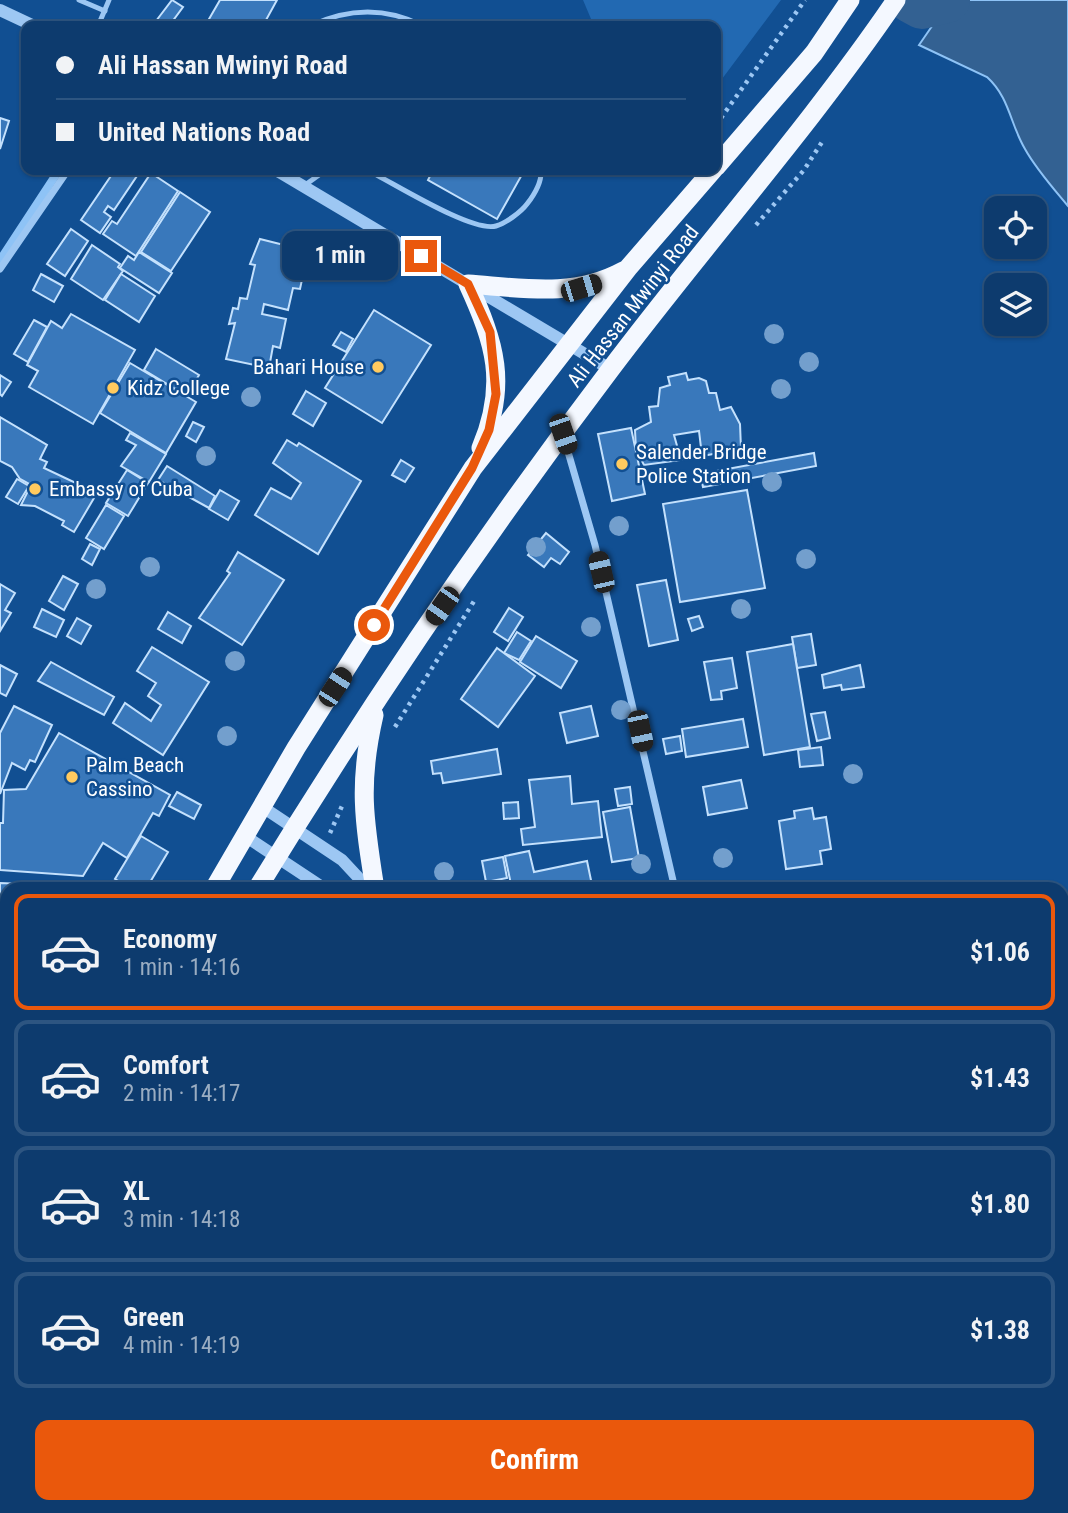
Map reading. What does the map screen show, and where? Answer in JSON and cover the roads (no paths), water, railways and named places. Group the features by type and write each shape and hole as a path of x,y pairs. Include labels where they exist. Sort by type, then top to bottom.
{"highway":[{"name":"Ali Hassan Mwinyi Road","path":"721,160 814,53 850,0"},
{"name":"Ali Hassan Mwinyi Road","path":"261,882 377,700 563,434 610,369 845,75 896,0"},
{"name":"Ali Hassan Mwinyi Road","path":"218,882 261,806 472,468 629,267 708,175"},
{"path":"472,468 489,430 496,375 490,332 468,284 559,290 604,281 629,267"},
{"path":"374,882 362,799 364,760 377,700"}],"street":[{"path":"0,10 23,21"},
{"path":"0,269 65,175"},
{"path":"284,175 610,369"},
{"path":"563,434 595,545 672,882"},
{"path":"261,806 342,860 362,882"},
{"path":"244,836 315,882"}],"lane":[{"path":"79,0 105,11"},
{"path":"100,21 109,0"},
{"path":"325,21 349,13 369,11 400,14 413,21"},
{"path":"303,186 319,175"},
{"path":"377,175 417,198 477,226 495,226 525,207 540,175"}],"waterway":[{"path":"911,0 922,6 947,0"},
{"path":"0,260 56,175"}],"place":[{"name":"Bahari House","path":"378,367"},
{"name":"Kidz College","path":"113,388"},
{"name":"Salender Bridge Police Station","path":"622,464"},
{"name":"Embassy of Cuba","path":"35,489"},
{"name":"Palm Beach Cassino","path":"72,777"}]}
